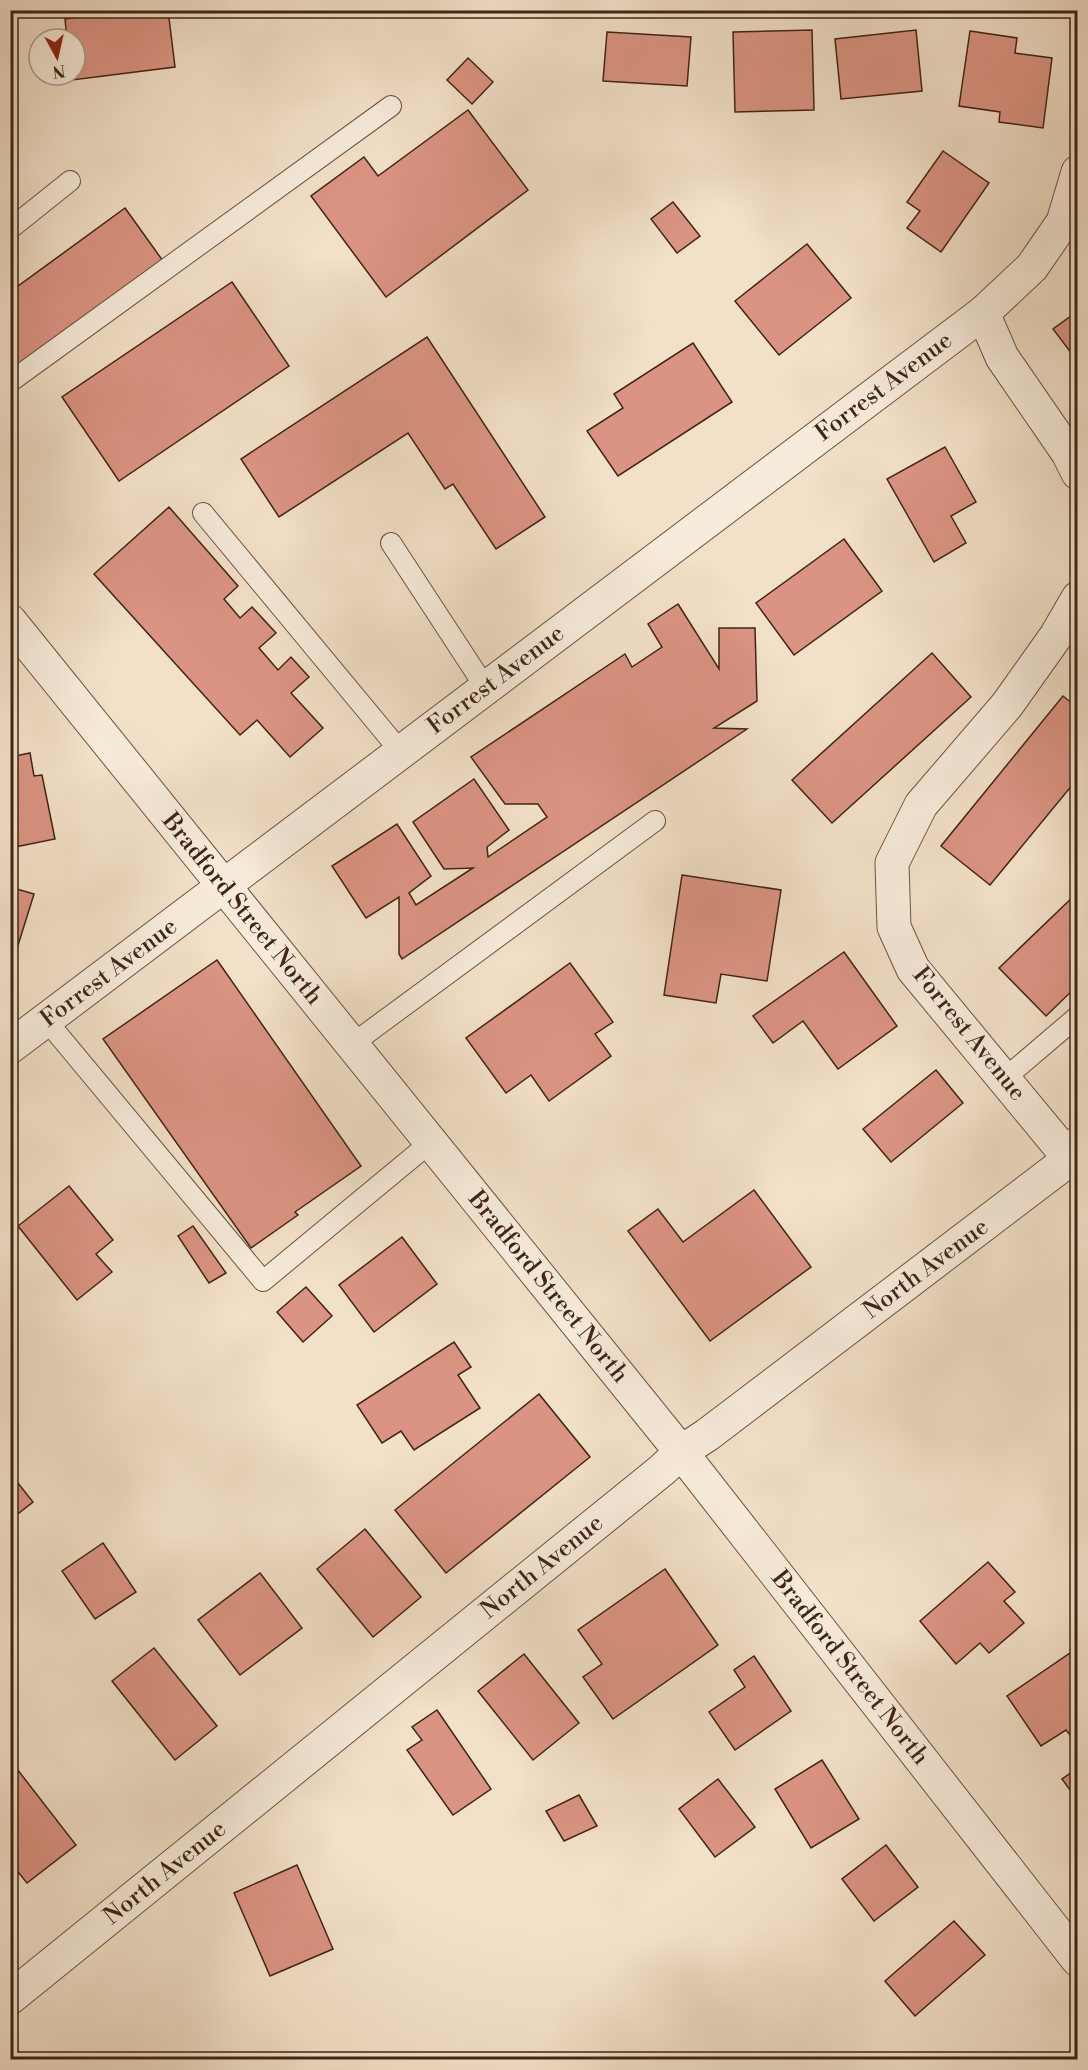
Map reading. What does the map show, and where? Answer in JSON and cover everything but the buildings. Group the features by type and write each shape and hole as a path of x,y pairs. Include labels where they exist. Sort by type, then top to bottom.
{"street":[{"name":"Forrest Avenue","path":"10,1047 983,313 1032,267 1063,222 1077,172"},
{"path":"983,313 1002,357 1068,453 1077,473"},
{"name":"Forrest Avenue","path":"1074,1151 1004,1078 913,969 894,927 892,863 921,806 1007,705 1056,636 1077,598"},
{"name":"Bradford Street North","path":"10,621 681,1452 1077,1960"},
{"name":"North Avenue","path":"10,1998 662,1470 681,1452 707,1435 1074,1151"}],"lane":[{"path":"10,382 392,106"},
{"path":"10,229 70,181"},
{"path":"203,513 401,752"},
{"path":"391,543 485,687"},
{"path":"351,1045 655,821"},
{"path":"1004,1078 1077,1016"},
{"path":"46,1020 263,1281 431,1143"}]}
